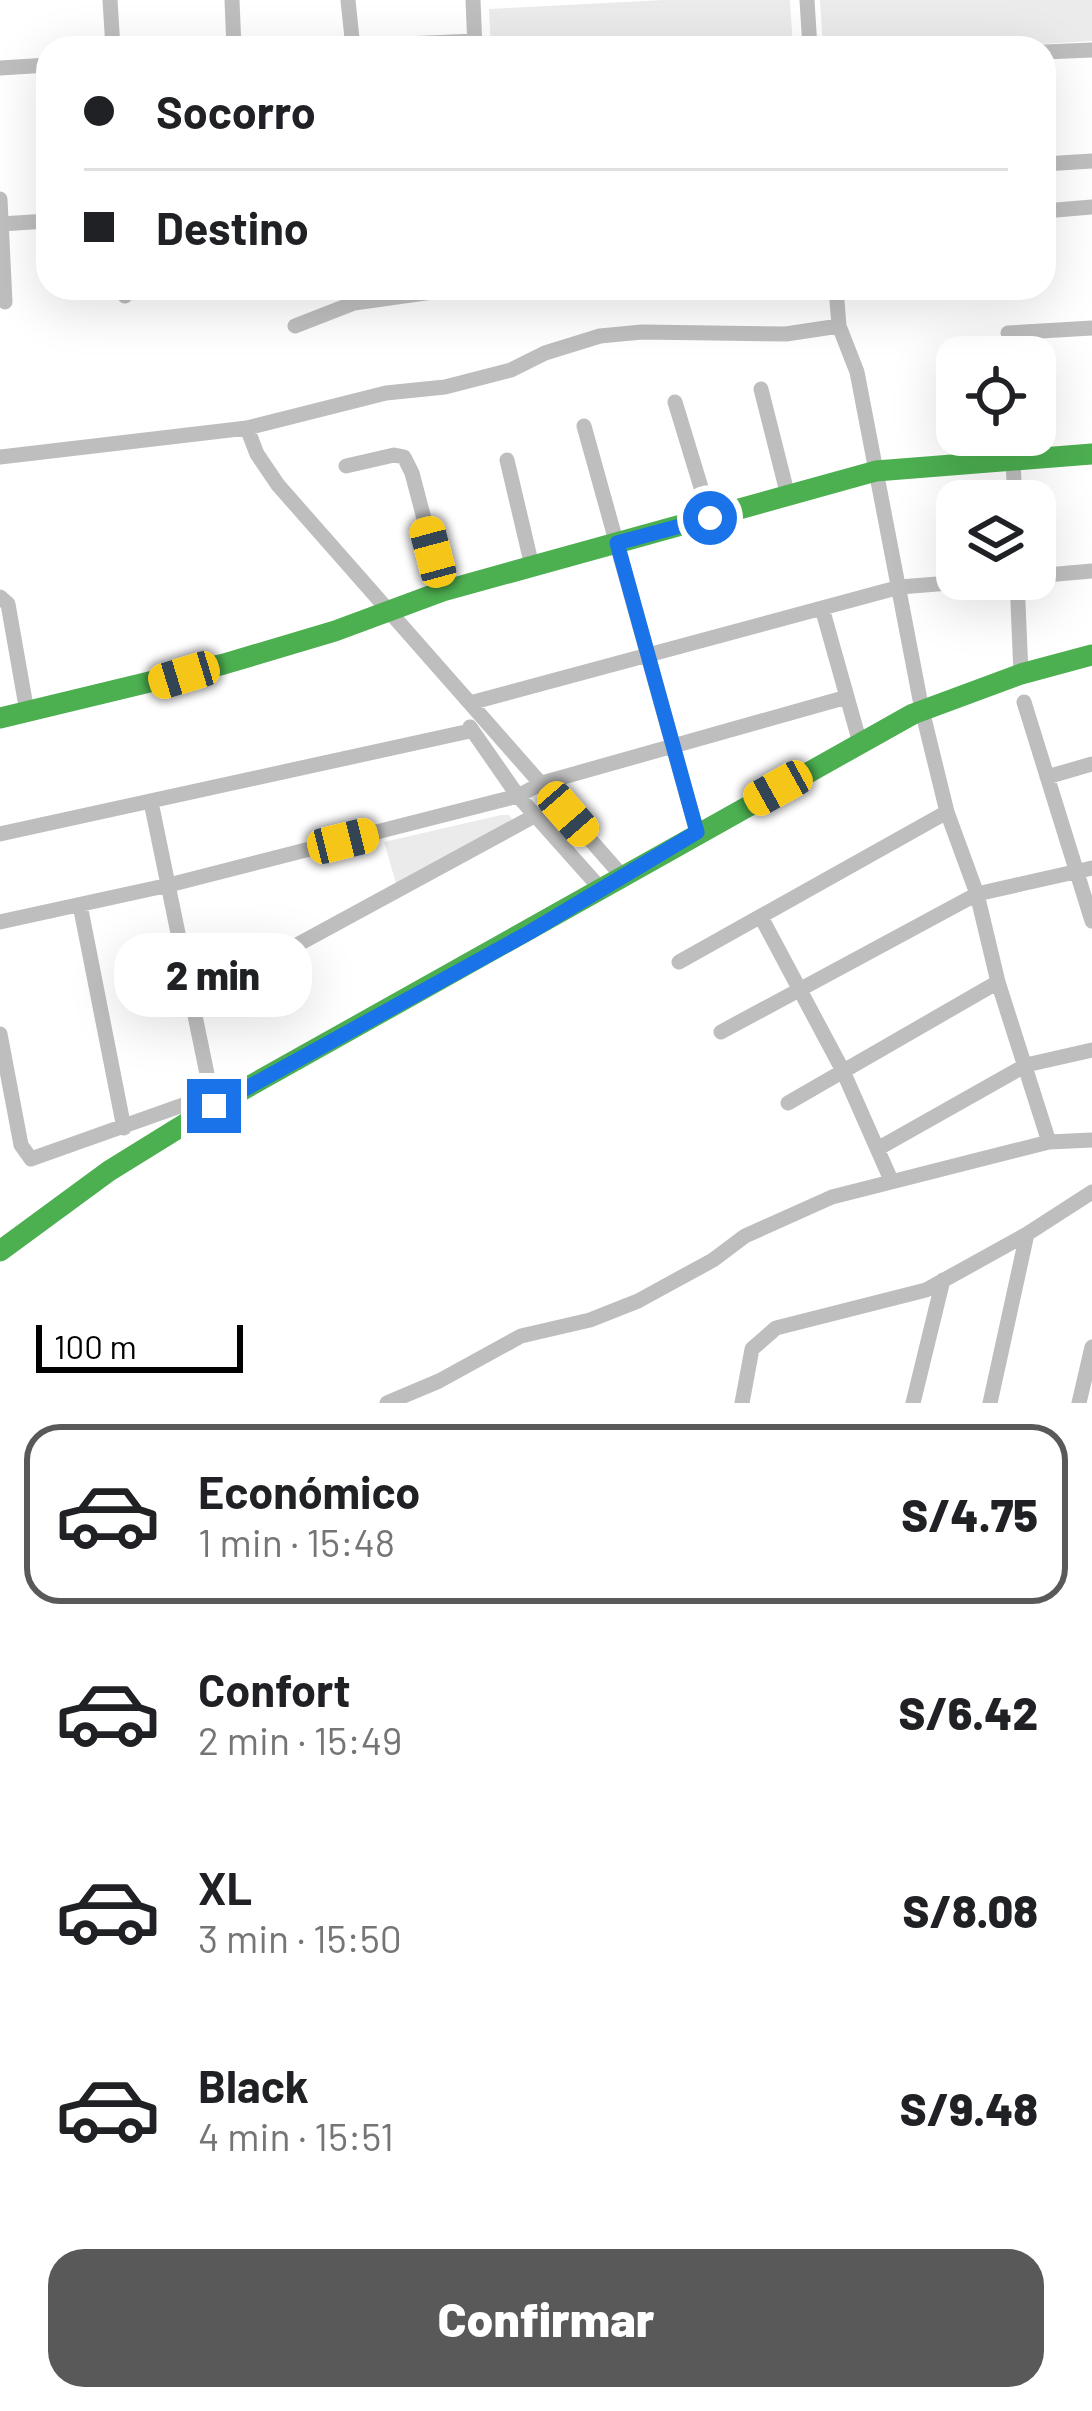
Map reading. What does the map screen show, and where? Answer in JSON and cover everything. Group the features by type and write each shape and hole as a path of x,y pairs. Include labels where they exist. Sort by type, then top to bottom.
{"street":[{"path":"110,0 112,36"},
{"path":"232,0 234,36"},
{"path":"348,0 352,36"},
{"path":"473,0 475,36"},
{"path":"807,0 809,36"},
{"path":"1056,52 1092,50"},
{"path":"0,68 36,66"},
{"path":"1056,163 1092,161"},
{"path":"0,200 5,302"},
{"path":"1056,210 1092,207"},
{"path":"1,224 36,222"},
{"path":"295,326 354,303 375,300"},
{"path":"837,300 947,812 977,894 998,982 1049,1142"},
{"path":"0,457 247,428 386,393 445,387 511,370 545,353 600,336 786,334 839,326"},
{"path":"1008,333 1092,328"},
{"path":"761,389 788,496"},
{"path":"674,403 710,518"},
{"path":"584,427 697,832"},
{"path":"247,428 257,454 278,484 622,877"},
{"path":"0,718 143,688 388,614 443,591 876,471 1092,454"},
{"path":"346,466 394,455 406,460 443,591"},
{"path":"507,460 532,566"},
{"path":"1013,460 1014,480"},
{"path":"1056,574 1092,571"},
{"path":"470,703 900,587 936,584"},
{"path":"0,597 8,604 27,712"},
{"path":"1018,600 1022,674"},
{"path":"821,608 860,743"},
{"path":"0,1251 213,1100 530,932 697,832 860,743 922,710 1092,655"},
{"path":"0,922 169,886 518,796 542,783 847,697"},
{"path":"470,703 470,731 518,796 600,888"},
{"path":"1024,703 1046,777 1084,870 1092,921"},
{"path":"0,835 470,731"},
{"path":"1046,777 1092,764"},
{"path":"151,802 213,1100"},
{"path":"679,962 947,812"},
{"path":"192,1002 536,815"},
{"path":"722,1032 977,894 1084,870"},
{"path":"80,904 124,1128"},
{"path":"761,917 842,1069 891,1180"},
{"path":"788,1103 998,982"},
{"path":"0,1034 27,1156 37,1159 213,1100"},
{"path":"879,1148 1026,1065 1092,1050"},
{"path":"387,1403 521,1336 590,1320 638,1301 697,1270 746,1236 803,1209 891,1180 948,1170 1049,1142 1092,1140"},
{"path":"742,1403 752,1349 776,1328 926,1290 1028,1234 1092,1192"},
{"path":"990,1403 1028,1234"},
{"path":"913,1403 943,1280"},
{"path":"1078,1403 1092,1347"}],"shaded area":[{"path":"664,0 790,0 792,36 490,36 489,9"},
{"path":"820,0 1092,0 1092,41 1056,43 1056,36 822,36"},
{"path":"509,815 515,823 399,894 384,842"}],"traffic: fast":[{"path":"0,718 224,664 335,631 443,591 876,471 1092,454"},
{"path":"0,1251 109,1171 214,1106 913,714 1021,674 1092,655"}],"route":[{"path":"214,1106 530,932 697,832 617,543 710,518"}]}
